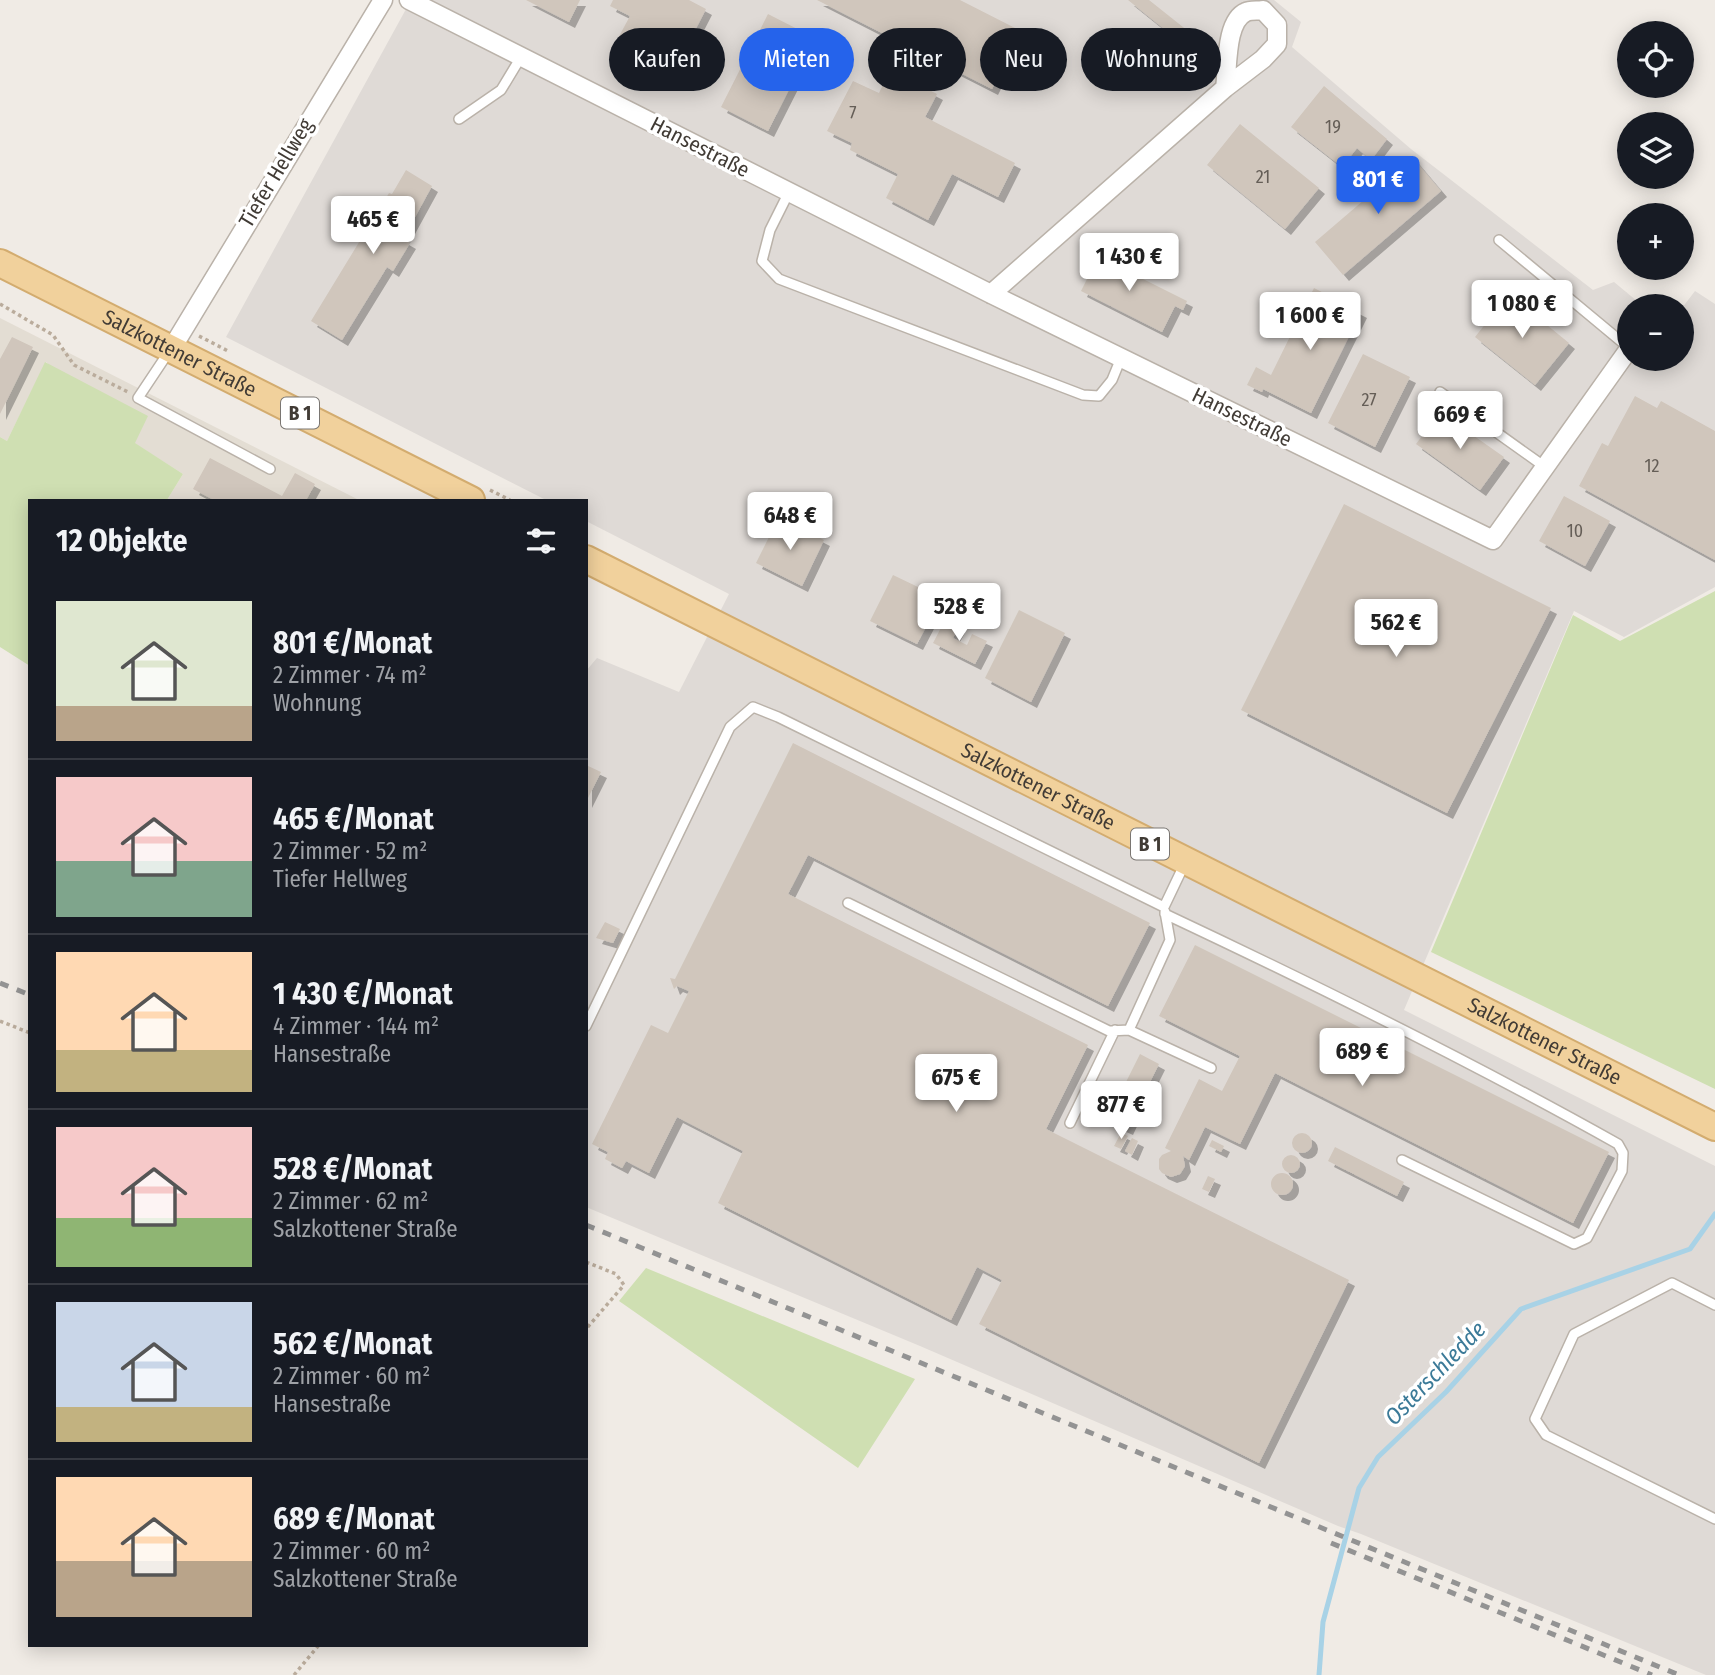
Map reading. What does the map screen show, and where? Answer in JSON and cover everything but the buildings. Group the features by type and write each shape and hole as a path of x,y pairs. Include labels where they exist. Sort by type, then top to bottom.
{"main road":[{"name":"Salzkottener Straße","path":"0,263 469,499"},
{"name":"Salzkottener Straße","path":"588,560 1715,1127"}],"street":[{"name":"Tiefer Hellweg","path":"172,348 383,0"},
{"name":"Hansestraße","path":"409,0 991,294 1493,540 1545,467"},
{"path":"991,294 1225,88"},
{"path":"1545,467 1617,366"}],"lane":[{"path":"459,120 500,90 521,57"},
{"path":"789,192 770,230 761,261 779,279 1083,395 1099,396 1112,380 1121,358"},
{"path":"1499,240 1617,339"},
{"path":"172,348 138,398 270,469"},
{"path":"1440,392 1545,467"},
{"path":"588,1022 730,727 753,707 1305,979 1618,1143 1623,1153 1622,1171 1603,1209 1587,1238 1574,1244 1402,1160"},
{"path":"1129,1030 1170,940 1164,911 1186,862"},
{"path":"848,902 1109,1031 1129,1030 1211,1068"},
{"path":"1070,1123 1115,1030"},
{"path":"1715,1304 1672,1283 1574,1334 1535,1419 1545,1435 1715,1518"}],"path":[{"path":"0,304 53,335 74,365 138,398"},
{"path":"0,1021 28,1032"},
{"path":"588,1263 616,1274 624,1284 588,1327"},
{"path":"294,1675 317,1647"}],"shaded area":[{"path":"411,0 1274,0 1301,22 1292,47 1411,149 1593,290 1614,282 1628,294 1617,294 1617,371 1694,371 1693,294 1695,291 1715,304 1715,587 1624,637 1574,611 1404,1010 1715,1166 1715,1675 1706,1675 1338,1526 920,1346 588,1208 588,669 597,658 679,692 729,594 588,522 588,499 544,499 226,337"},
{"path":"0,318 357,499 168,499 183,474 134,443 46,362 7,441 0,437"}],"green space":[{"path":"45,362 148,416 135,443 183,474 168,499 28,499 28,665 0,647 0,437 7,441"},
{"path":"1715,591 1715,1089 1431,952 1573,615 1620,641"},
{"path":"646,1268 915,1379 858,1468 619,1301"}],"waterway":[{"name":"Osterschledde","path":"1319,1675 1323,1622 1359,1488 1378,1457 1446,1392 1521,1309 1690,1249 1715,1214"}],"railway":[{"path":"0,983 28,994"},
{"path":"588,1226 1679,1675"},
{"path":"1331,1543 1652,1675"}]}
